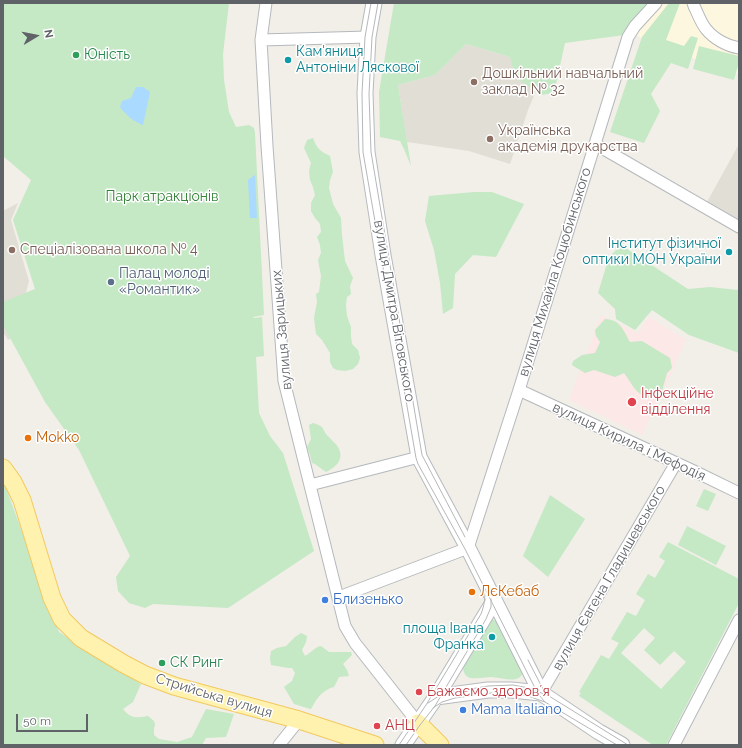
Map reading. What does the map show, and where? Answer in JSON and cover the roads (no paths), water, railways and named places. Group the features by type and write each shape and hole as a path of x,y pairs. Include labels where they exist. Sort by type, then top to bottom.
{"main road":[{"name":"вулиця Дмитра Вітовського","path":"374,3 368,37 365,93 367,152 383,255 419,457 468,548 494,601"},
{"name":"Стрийська вулиця","path":"3,468 13,482 22,500 52,598 62,619 81,638 124,664 174,686 299,720 375,745"},
{"path":"494,601 541,693"},
{"path":"403,745 436,697 494,601"},
{"path":"436,697 488,690 511,690 541,693 599,732 622,745"},
{"path":"418,723 440,745"}],"street":[{"name":"вулиця Зарицьких","path":"266,3 261,40 284,381 345,626 355,643 418,723"},
{"name":"вулиця Михайла Коцюбинського","path":"468,548 519,390 628,37 635,26 656,3"},
{"path":"693,3 705,29 716,39 734,48 739,48"},
{"path":"261,40 368,37"},
{"path":"595,144 739,227"},
{"name":"вулиця Кирила і Мефодія","path":"519,390 739,493"},
{"path":"310,485 419,457"},
{"name":"вулиця Євгена Гладишевського","path":"541,693 676,463"},
{"path":"339,597 468,548"},
{"path":"674,745 739,620"},
{"path":"279,745 299,720"}],"water":[{"path":"136,87 143,87 150,92 143,125 130,118 120,107 122,101 131,98"},
{"path":"255,175 257,218 250,218 248,180"}],"tram line":[{"path":"371,3 365,37 362,93 363,152 416,458 465,549 535,688 545,702"},
{"path":"378,3 372,37 369,94 371,152 422,455 465,537"},
{"path":"399,745 426,705 481,614 485,596 484,589"},
{"path":"406,745 435,706 486,619 491,607 491,599"},
{"path":"528,660 544,691 549,696"},
{"path":"428,703 442,694 488,686 513,685 529,688 549,696 628,745"},
{"path":"433,708 442,702 455,698 491,693 510,693 528,696 545,702 617,745"}],"place":[{"name":"Юність","path":"76,55"},
{"name":"Кам'яниця Антоніни Ляскової","path":"288,60"},
{"name":"Дошкільний навчальний заклад № 32","path":"474,82"},
{"name":"Українська академія друкарства","path":"490,139"},
{"name":"Спеціалізована школа № 4","path":"12,250"},
{"name":"Інститут фізичної оптики МОН України","path":"729,252"},
{"name":"Палац молоді «Романтик»","path":"111,282"},
{"name":"Інфекційне відділення","path":"632,402"},
{"name":"Mokko","path":"28,438"},
{"name":"ЛєКебаб","path":"472,592"},
{"name":"Близенько","path":"325,600"},
{"name":"площа Івана Франка","path":"492,637"},
{"name":"СК Ринг","path":"162,663"},
{"name":"Бажаємо здоровʼя","path":"419,692"},
{"name":"Mama Italiano","path":"463,710"},
{"name":"АНЦ","path":"377,726"}],"park label":[{"name":"Парк атракціонів","path":"162,197"}]}
